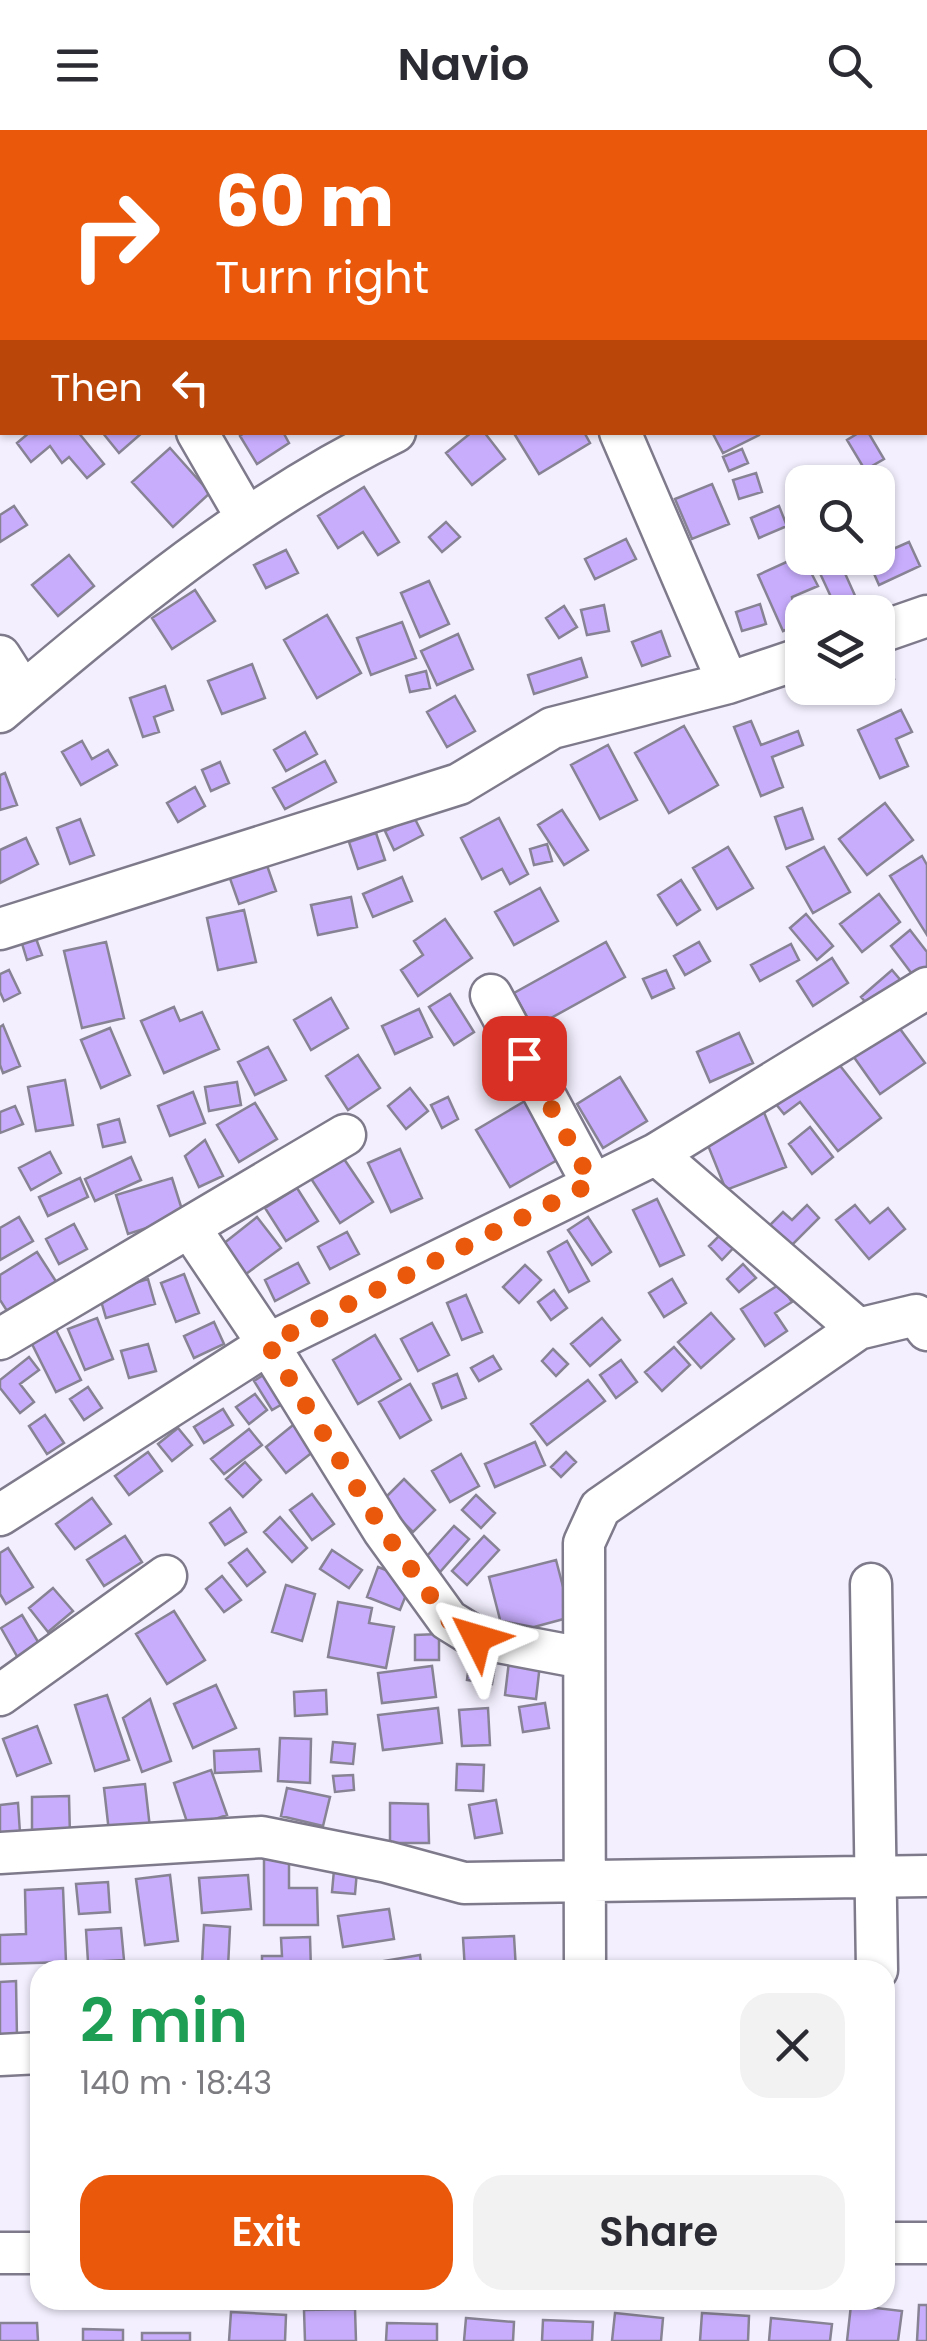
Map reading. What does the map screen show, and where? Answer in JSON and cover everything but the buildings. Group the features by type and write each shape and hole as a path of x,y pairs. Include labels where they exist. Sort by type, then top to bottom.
{"street":[{"path":"199,435 246,516"},
{"path":"0,656 11,702 100,627 246,516 390,435"},
{"path":"621,435 728,683"},
{"path":"895,626 927,616"},
{"path":"0,930 459,784 552,728 728,683 785,664"},
{"path":"0,1515 268,1344 656,1154 927,988"},
{"path":"491,995 592,1183"},
{"path":"0,1339 345,1135"},
{"path":"656,1154 858,1329"},
{"path":"190,1228 268,1344 383,1530 448,1620 477,1638 584,1658"},
{"path":"585,1960 584,1543 600,1508 858,1329 916,1315 927,1330"},
{"path":"0,1695 166,1576"},
{"path":"871,1584 878,1960"},
{"path":"0,1854 262,1837 464,1882 927,1876"},
{"path":"0,2054 30,2053"},
{"path":"895,2243 927,2242"},
{"path":"0,2253 30,2253"}],"route":[{"path":"477,1638 448,1620 383,1530 268,1344 592,1183 524,1058"}]}
